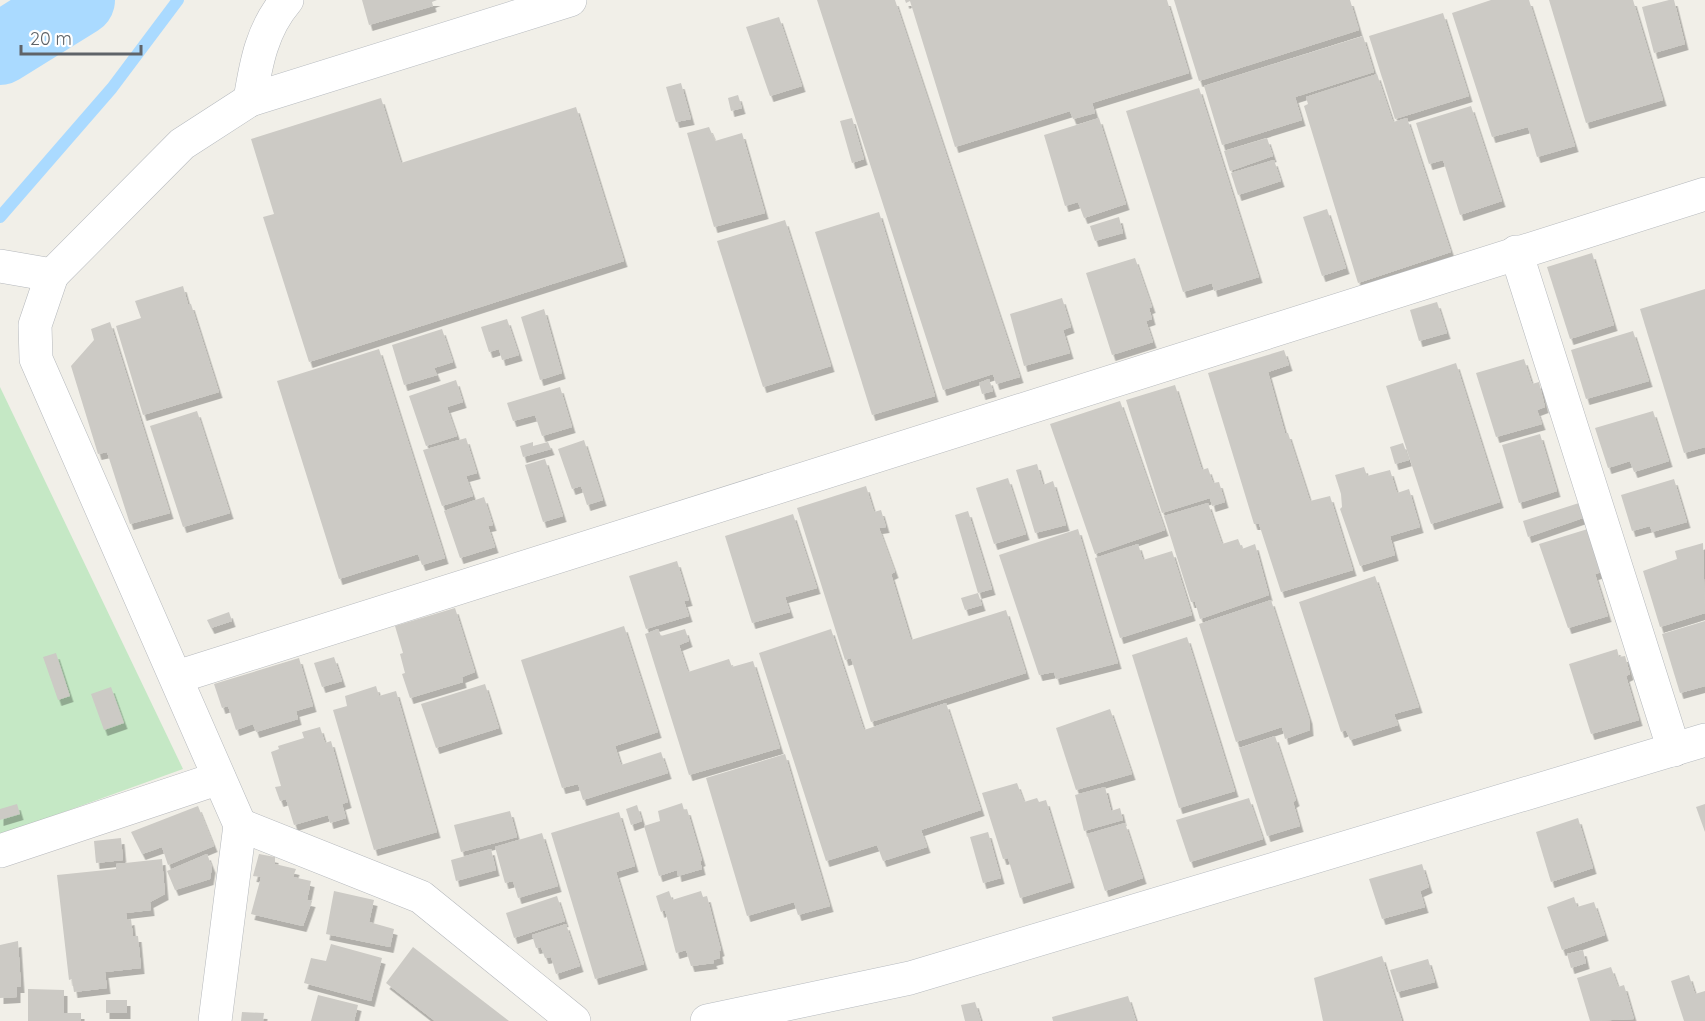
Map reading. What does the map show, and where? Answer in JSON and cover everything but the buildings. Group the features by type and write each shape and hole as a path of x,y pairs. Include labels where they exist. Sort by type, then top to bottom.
{"street":[{"path":"250,100 257,55 272,17 287,0"},
{"path":"215,1021 240,825 36,359 35,325 52,275 182,144 250,100 570,0"},
{"path":"177,677 1705,194"},
{"path":"1516,252 1674,750"},
{"path":"0,266 52,275"},
{"path":"707,1021 910,978 1705,740"},
{"path":"0,851 219,778"},
{"path":"240,825 421,897 574,1021"}],"green space":[{"path":"0,387 183,769 0,835"}],"waterway":[{"path":"0,49 79,0"},
{"path":"0,217 112,88 178,0"}]}
